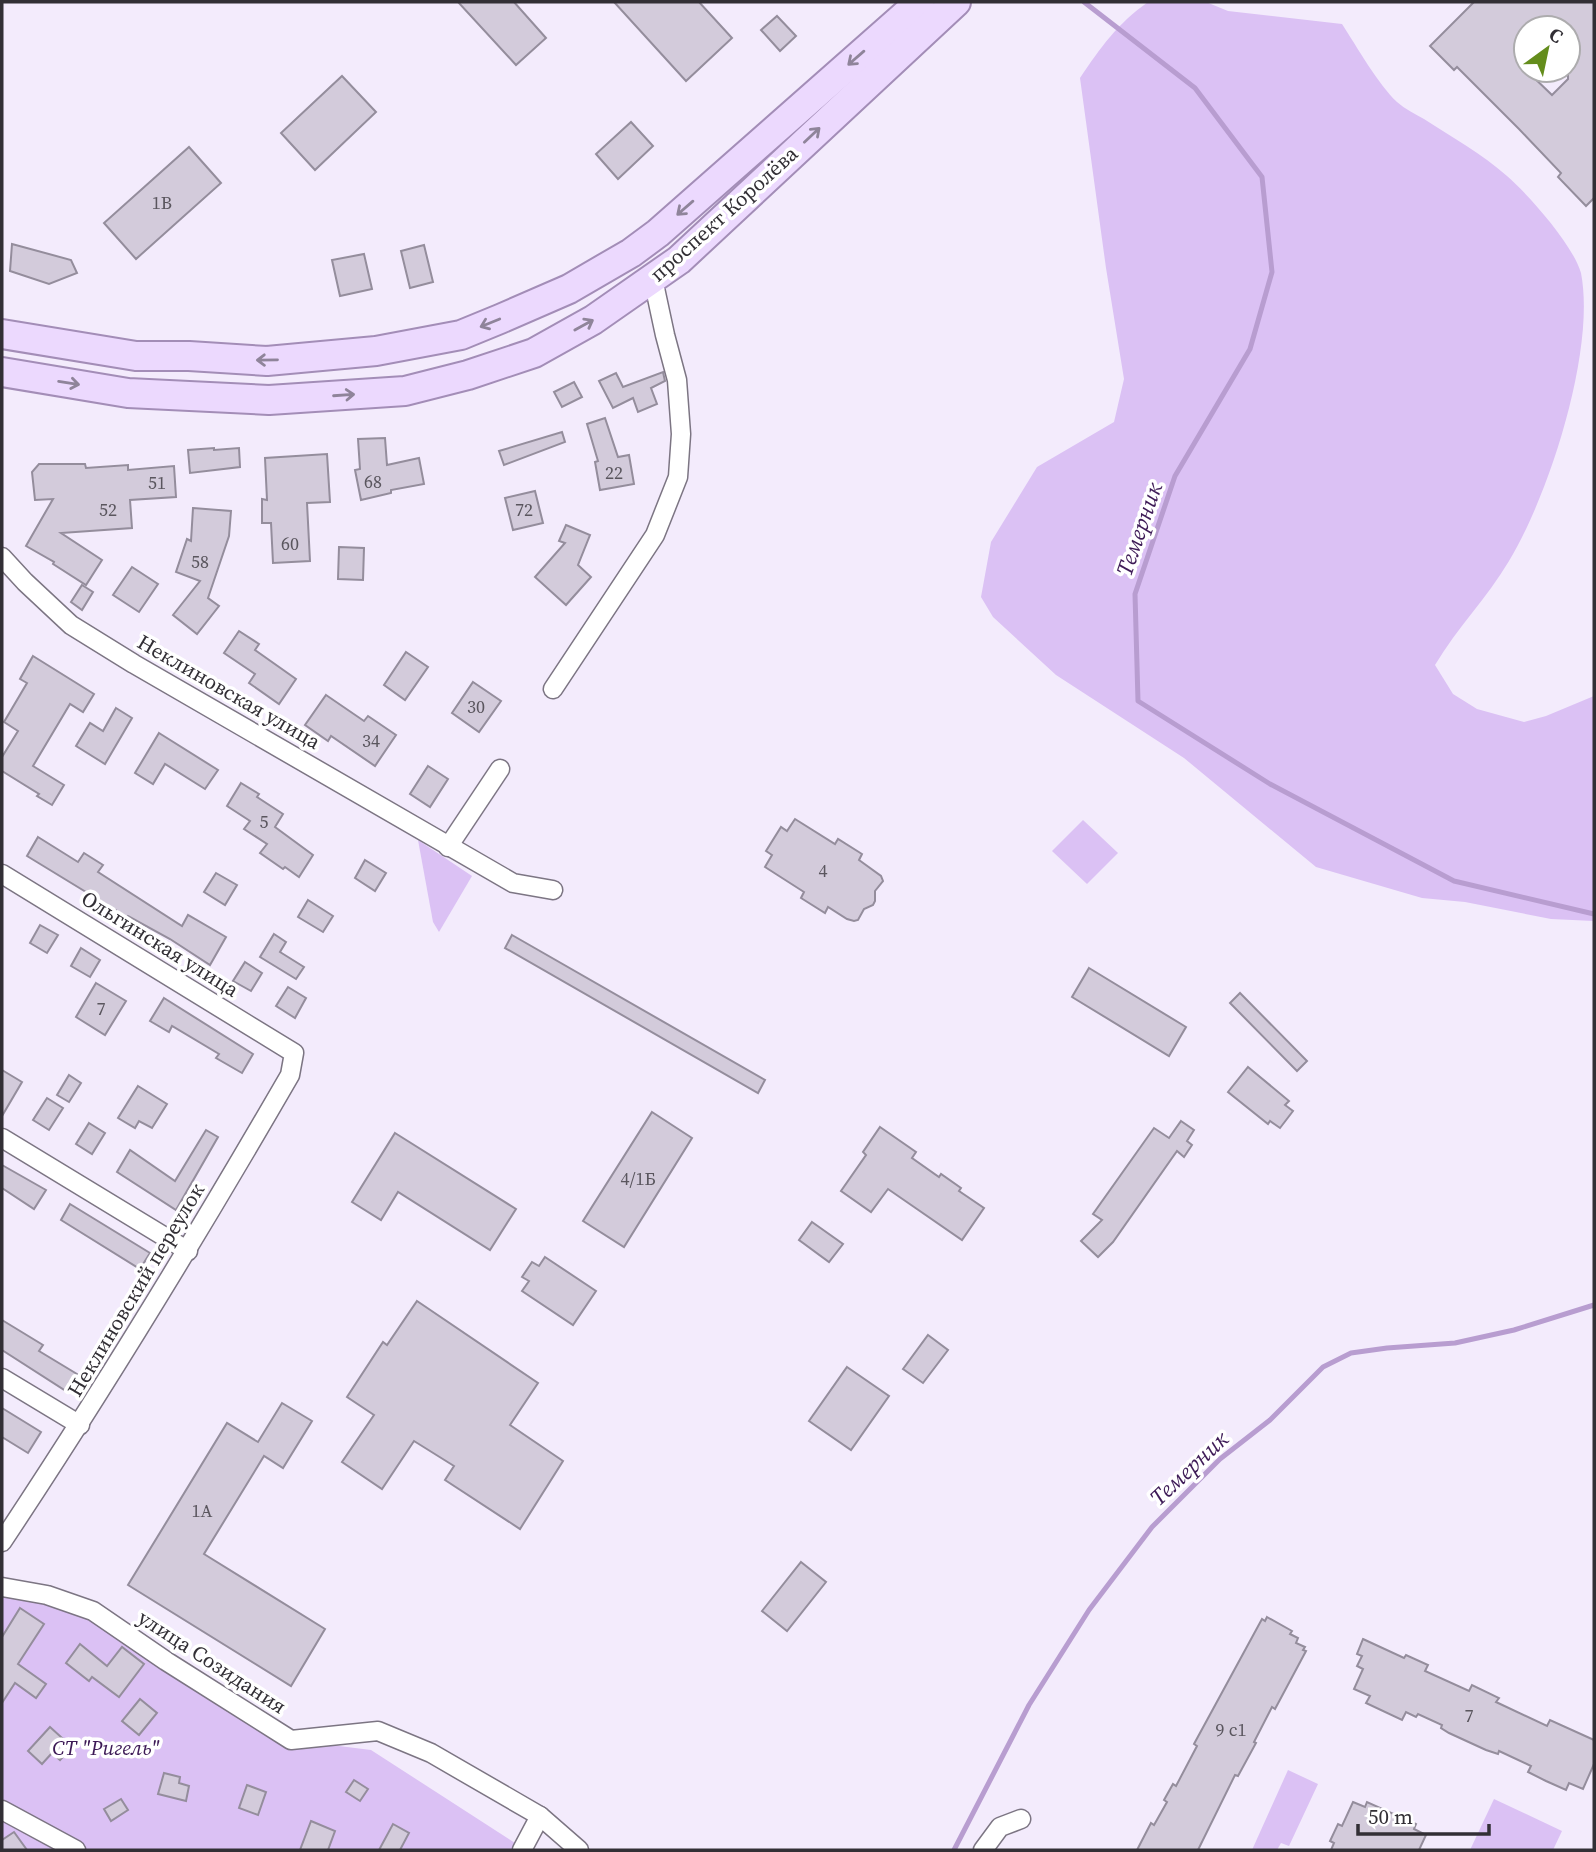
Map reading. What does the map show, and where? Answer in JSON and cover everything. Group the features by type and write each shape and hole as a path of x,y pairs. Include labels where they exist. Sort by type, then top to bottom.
{"main road":[{"name":"проспект Королёва","path":"2,334 136,356 189,356 267,362 376,351 461,335 569,289 631,253 917,15 956,2"},
{"name":"проспект Королёва","path":"2,372 128,393 269,400 405,391 468,375 534,353 593,320 679,260 917,15"}],"street":[{"path":"553,689 655,535 678,477 681,434 677,380 664,335 653,279"},
{"name":"Неклиновская улица","path":"2,557 71,625 513,884 553,890"},
{"path":"448,848 500,769"},
{"name":"Ольгинская улица","path":"2,874 294,1053"},
{"name":"Неклиновский переулок","path":"2,1542 80,1425 188,1251 290,1075 294,1053"},
{"path":"2,1138 188,1251"},
{"path":"2,1378 80,1425"},
{"name":"улица Созидания","path":"2,1587 47,1595 93,1611 291,1740 378,1731 431,1753 540,1816 579,1850"},
{"path":"2,1810 76,1850"},
{"path":"522,1850 540,1816"},
{"path":"983,1850 1000,1827 1021,1819"}],"green space":[{"path":"1148,2 1206,2 1228,11 1342,24 1375,75 1397,102 1477,153 1507,176 1549,221 1576,262 1581,273 1584,305 1582,341 1566,421 1553,461 1539,499 1509,561 1435,665 1453,694 1477,709 1524,722 1594,696 1594,921 1551,919 1465,902 1422,898 1316,867 1184,758 1056,675 993,617 981,597 991,542 1037,467 1114,422 1124,379 1080,78 1110,37"},
{"path":"1083,820 1118,853 1087,884 1052,851"},
{"path":"418,840 472,876 439,932 433,922"},
{"name":"СТ \"Ригель\"","path":"2,1593 93,1618 291,1740 371,1750 526,1850 2,1850"},
{"path":"1288,1770 1318,1784 1289,1846 1281,1843 1277,1850 1252,1850"},
{"path":"1494,1799 1562,1831 1553,1850 1470,1850"}],"building":[{"path":"458,2 514,2 546,38 516,65"},
{"path":"614,2 699,2 732,38 686,81"},
{"path":"1474,2 1594,2 1594,198 1586,206 1558,177 1561,173 1519,129 1457,67 1454,70 1430,46"},
{"path":"777,16 796,36 780,51 761,30"},
{"path":"342,76 376,112 315,170 281,133"},
{"path":"631,122 653,146 618,179 596,154"},
{"path":"189,147 221,183 136,259 104,223"},
{"path":"12,244 71,260 77,273 49,284 10,271"},
{"path":"424,245 433,282 410,288 401,251"},
{"path":"364,254 372,289 340,296 332,260"},
{"path":"663,372 665,381 651,388 657,404 638,412 633,398 613,408 599,381 616,373 623,387"},
{"path":"574,382 582,397 562,407 554,392"},
{"path":"605,418 618,457 629,455 634,484 600,490 595,462 598,461 587,424"},
{"path":"562,432 565,442 504,465 499,451"},
{"path":"385,438 387,465 419,458 424,484 391,490 391,493 361,500 355,470 360,469 358,439"},
{"path":"239,448 240,467 190,473 188,450"},
{"path":"327,454 330,502 307,503 310,561 273,563 271,523 262,523 262,499 267,500 265,458"},
{"path":"39,464 85,464 86,468 128,465 128,470 174,466 176,497 130,500 132,528 61,533 102,560 86,585 26,546 53,499 35,500 32,472"},
{"path":"535,491 543,523 513,530 505,498"},
{"path":"193,508 231,511 229,536 208,598 219,606 197,634 173,615 200,581 176,572 187,539 191,541"},
{"path":"566,525 590,535 578,565 591,577 566,605 535,577 565,543 559,541"},
{"path":"339,547 364,548 363,580 338,579"},
{"path":"132,567 158,584 139,612 113,595"},
{"path":"82,585 93,592 82,610 71,602"},
{"path":"239,631 259,644 255,650 296,679 279,704 249,683 255,674 224,653"},
{"path":"406,652 428,667 405,700 384,685"},
{"path":"33,656 94,694 83,712 70,704 33,766 64,785 52,805 2,771 2,757 18,731 4,722 27,683 20,679"},
{"path":"473,682 501,701 479,732 452,713"},
{"path":"326,695 364,721 368,716 396,735 375,766 331,736 328,741 305,725"},
{"path":"116,708 132,718 105,764 76,746 90,723 103,731"},
{"path":"159,733 218,770 205,789 165,764 153,784 135,773"},
{"path":"428,766 448,779 430,807 410,794"},
{"path":"241,783 283,814 275,827 313,855 299,877 260,853 267,844 244,829 250,821 227,806"},
{"path":"795,819 835,844 838,839 862,854 859,860 881,876 883,881 875,891 873,905 864,909 858,920 847,919 828,907 825,913 801,898 804,892 765,867 772,855 766,851 781,827 787,831"},
{"path":"38,837 78,862 84,853 103,865 98,872 182,926 188,915 226,937 210,965 27,856"},
{"path":"365,860 386,873 375,891 355,878"},
{"path":"216,873 237,885 225,905 204,892"},
{"path":"308,900 333,916 323,932 298,917"},
{"path":"40,925 58,935 47,953 30,943"},
{"path":"274,934 286,942 280,952 304,967 296,979 260,957"},
{"path":"512,935 765,1080 758,1093 505,948"},
{"path":"81,948 100,960 90,977 71,966"},
{"path":"245,962 262,973 251,991 233,981"},
{"path":"1089,968 1186,1027 1169,1056 1072,997"},
{"path":"96,983 126,1001 105,1035 76,1017"},
{"path":"288,987 306,998 295,1018 276,1006"},
{"path":"1240,993 1307,1061 1297,1071 1230,1003"},
{"path":"164,998 253,1054 242,1073 216,1058 219,1054 172,1026 169,1032 150,1021"},
{"path":"1248,1067 1289,1101 1285,1105 1293,1111 1280,1128 1270,1121 1268,1124 1228,1092"},
{"path":"2,1070 22,1082 2,1116"},
{"path":"69,1075 81,1083 69,1102 57,1095"},
{"path":"138,1086 167,1104 152,1128 139,1121 135,1128 118,1118"},
{"path":"47,1098 63,1108 49,1130 33,1120"},
{"path":"652,1112 692,1138 624,1247 583,1221"},
{"path":"1181,1121 1194,1130 1187,1141 1192,1145 1184,1157 1177,1151 1113,1242 1098,1257 1081,1241 1102,1220 1093,1214 1154,1128 1169,1138"},
{"path":"89,1123 105,1133 92,1154 76,1144"},
{"path":"880,1127 916,1152 912,1158 939,1177 941,1174 961,1188 959,1191 984,1208 962,1240 888,1189 871,1212 841,1191 866,1155 863,1152"},
{"path":"206,1130 218,1137 176,1210 117,1172 130,1150 175,1181"},
{"path":"395,1133 516,1209 490,1250 398,1192 381,1220 352,1202"},
{"path":"2,1165 46,1190 34,1209 2,1188"},
{"path":"70,1204 150,1253 140,1269 61,1220"},
{"path":"812,1222 843,1244 829,1262 799,1240"},
{"path":"545,1257 596,1291 573,1325 522,1291 529,1281 522,1277 532,1262 539,1266"},
{"path":"417,1301 538,1383 510,1425 563,1461 520,1529 445,1480 454,1466 414,1441 382,1489 342,1462 374,1415 347,1397 383,1342 387,1345"},
{"path":"2,1320 43,1345 39,1351 77,1374 66,1391 2,1350"},
{"path":"928,1335 948,1350 923,1383 903,1369"},
{"path":"847,1367 889,1396 851,1450 809,1421"},
{"path":"282,1403 312,1421 283,1468 264,1456 204,1554 325,1629 291,1686 128,1585 227,1423 258,1442"},
{"path":"2,1408 41,1432 28,1453 2,1437"},
{"path":"801,1562 826,1582 787,1631 762,1611"},
{"path":"20,1608 44,1624 18,1664 46,1684 36,1698 15,1683 2,1703 2,1637"},
{"path":"1267,1617 1292,1631 1290,1634 1298,1638 1296,1643 1305,1647 1303,1650 1306,1651 1275,1709 1272,1707 1238,1776 1235,1775 1198,1850 1137,1850 1151,1823 1154,1825 1167,1802 1164,1800 1173,1784 1176,1786 1197,1746 1194,1744 1262,1619 1265,1621"},
{"path":"1363,1639 1404,1658 1406,1655 1428,1665 1425,1671 1469,1691 1472,1685 1499,1698 1496,1702 1547,1726 1550,1720 1594,1740 1594,1764 1583,1789 1569,1783 1566,1790 1546,1781 1528,1772 1531,1766 1449,1733 1441,1728 1442,1725 1418,1714 1416,1717 1406,1712 1402,1720 1366,1703 1370,1696 1354,1689 1363,1669 1357,1666 1362,1656 1357,1654"},
{"path":"80,1644 107,1666 122,1647 144,1664 119,1697 92,1677 89,1681 66,1663"},
{"path":"140,1699 157,1713 139,1735 122,1721"},
{"path":"50,1727 72,1747 60,1760 52,1753 42,1764 28,1751"},
{"path":"164,1773 180,1777 179,1783 189,1786 186,1801 158,1794"},
{"path":"354,1780 368,1789 360,1801 346,1792"},
{"path":"247,1785 266,1792 258,1815 239,1808"},
{"path":"121,1799 128,1810 111,1821 104,1809"},
{"path":"1353,1802 1365,1807 1367,1802 1416,1824 1414,1829 1426,1835 1419,1850 1331,1850 1334,1843 1330,1841 1338,1824 1342,1826"},
{"path":"311,1821 335,1831 328,1850 300,1850"},
{"path":"393,1824 409,1833 400,1850 379,1850"},
{"path":"14,1832 27,1850 2,1850 2,1840"}],"waterway":[{"name":"Темерник","path":"1084,2 1195,88 1262,177 1272,272 1250,349 1175,476 1135,594 1138,701 1270,784 1454,881 1594,914"},
{"name":"Темерник","path":"954,1850 1029,1705 1089,1610 1152,1527 1220,1459 1270,1420 1323,1367 1351,1353 1455,1343 1514,1330 1594,1305"}]}
